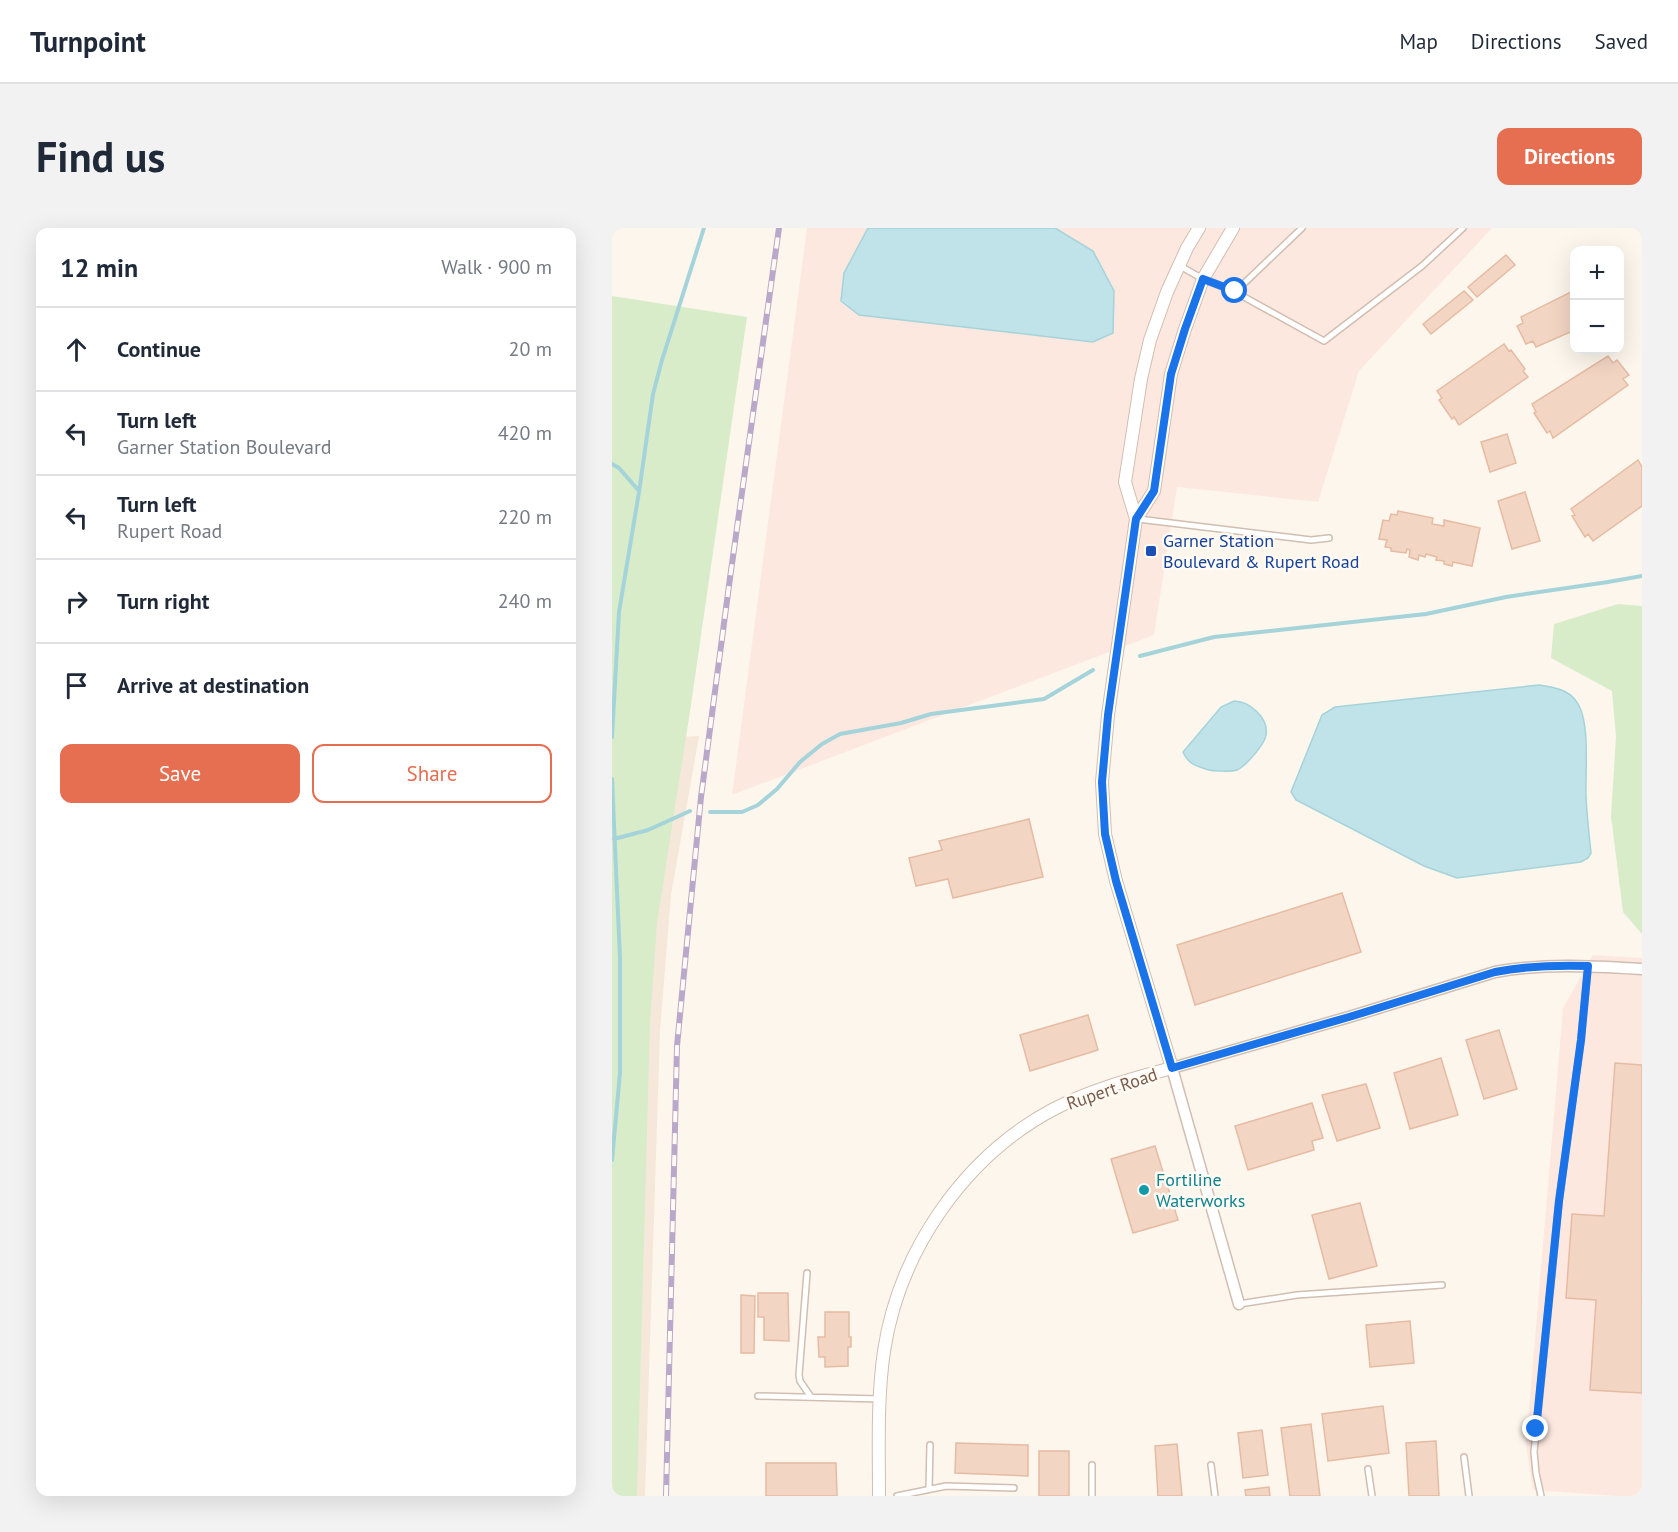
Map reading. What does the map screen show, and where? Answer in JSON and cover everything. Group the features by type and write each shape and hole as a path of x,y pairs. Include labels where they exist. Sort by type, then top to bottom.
{"street":[{"path":"1136,519 1125,482 1141,379 1150,340 1178,266 1199,228"},
{"path":"1233,228 1203,279 1185,329 1171,374 1154,491 1136,519 1108,715 1102,782 1105,834 1116,881 1239,1304"},
{"name":"Rupert Road","path":"879,1496 880,1399 884,1351 893,1309 903,1281 924,1237 958,1188 991,1154 1014,1135 1051,1111 1081,1096 1116,1084 1495,972 1554,965 1642,969"}],"lane":[{"path":"1235,291 1302,228"},
{"path":"1178,266 1203,279 1235,291 1324,341 1422,266 1463,228"},
{"path":"1136,519 1311,540 1329,538"},
{"path":"1542,1496 1534,1452 1559,1201 1581,1040 1588,966"},
{"path":"807,1274 799,1375 800,1381 811,1397"},
{"path":"1239,1304 1297,1295 1442,1285"},
{"path":"758,1396 880,1399"},
{"path":"929,1489 930,1445"},
{"path":"1464,1457 1469,1496"},
{"path":"1092,1465 1092,1496"},
{"path":"1211,1465 1215,1496"},
{"path":"1368,1469 1372,1496"},
{"path":"897,1496 946,1486 1014,1488"}],"shaded area":[{"path":"807,228 1492,228 1359,371 1318,502 1177,487 1154,635 732,795"},
{"path":"699,736 671,895 660,1031 645,1496 612,1496 656,738"},
{"path":"1593,955 1642,958 1642,1496 1533,1490 1526,1445 1563,1008"}],"green space":[{"path":"612,296 747,317 657,923 650,1024 637,1496 612,1496"},
{"path":"1618,604 1642,606 1642,934 1623,912 1611,816 1616,737 1612,691 1551,658 1554,624"}],"water":[{"path":"868,228 1055,228 1093,251 1114,291 1113,333 1093,342 859,315 841,301 844,273"},
{"path":"1539,685 1559,689 1573,697 1584,720 1586,797 1591,853 1581,862 1457,878 1424,866 1296,800 1291,792 1322,715 1335,707"},
{"path":"1234,701 1252,707 1261,717 1266,735 1259,749 1237,770 1211,770 1193,764 1183,752 1221,707"}],"building":[{"path":"1506,255 1515,265 1477,297 1468,287"},
{"path":"1464,291 1473,300 1431,334 1423,324"},
{"path":"1570,292 1570,332 1536,347 1533,341 1526,344 1517,326 1523,323 1521,317"},
{"path":"1504,344 1525,369 1523,371 1528,377 1459,425 1439,400 1442,398 1437,391"},
{"path":"1608,356 1613,363 1617,360 1629,375 1623,379 1628,385 1553,438 1550,431 1547,433 1534,413 1536,412 1532,404"},
{"path":"1507,434 1516,463 1490,472 1481,442"},
{"path":"1638,460 1642,467 1642,506 1593,541 1588,534 1585,537 1572,516 1575,515 1571,509"},
{"path":"1525,492 1540,541 1512,549 1498,501"},
{"path":"1398,511 1433,518 1432,524 1444,526 1444,520 1480,528 1472,566 1453,562 1452,566 1444,564 1444,561 1436,560 1437,557 1426,554 1425,557 1419,555 1418,560 1409,557 1410,550 1407,549 1406,553 1391,551 1391,548 1385,547 1387,540 1379,539 1383,520 1389,521 1391,514 1397,515"},
{"path":"1029,819 1043,877 953,898 948,879 916,886 909,858 942,850 939,841"},
{"path":"1342,893 1361,952 1195,1005 1177,945"},
{"path":"1088,1015 1098,1050 1030,1071 1020,1035"},
{"path":"1499,1030 1517,1089 1484,1099 1466,1040"},
{"path":"1441,1058 1458,1115 1410,1129 1394,1073"},
{"path":"1615,1063 1642,1065 1642,1393 1590,1390 1596,1300 1566,1298 1572,1214 1604,1216"},
{"path":"1366,1084 1380,1128 1337,1141 1322,1095"},
{"path":"1312,1103 1323,1138 1312,1141 1314,1150 1248,1170 1235,1126"},
{"name":"Fortiline Waterworks","path":"1155,1146 1178,1220 1133,1233 1111,1159"},
{"path":"1360,1203 1377,1266 1329,1279 1312,1215"},
{"path":"758,1293 788,1293 789,1341 764,1340 764,1317 758,1317"},
{"path":"741,1295 755,1296 754,1353 741,1353"},
{"path":"825,1312 849,1312 851,1347 848,1347 848,1366 825,1367 825,1357 819,1357 818,1337 825,1337"},
{"path":"1410,1321 1414,1363 1370,1367 1366,1325"},
{"path":"1383,1406 1389,1453 1328,1461 1322,1414"},
{"path":"1311,1424 1320,1496 1290,1496 1281,1428"},
{"path":"1262,1430 1268,1475 1243,1478 1238,1433"},
{"path":"1436,1441 1439,1496 1409,1496 1406,1443"},
{"path":"956,1443 1028,1445 1028,1476 955,1473"},
{"path":"1177,1444 1182,1496 1158,1496 1155,1446"},
{"path":"1039,1451 1069,1451 1069,1496 1039,1496"},
{"path":"766,1463 836,1463 837,1496 766,1496"},
{"path":"1269,1487 1270,1496 1246,1496 1245,1490"}],"waterway":[{"path":"612,737 619,612 653,394 704,228"},
{"path":"612,464 619,468 639,491"},
{"path":"1140,656 1214,637 1426,614 1506,597 1642,576"},
{"path":"710,812 742,812 758,805 777,789 800,762 822,744 840,734 901,723 931,714 1044,699 1093,670"},
{"path":"612,779 620,958 620,1073 612,1160"},
{"path":"614,839 648,830 690,811"}],"railway":[{"path":"666,1496 677,1046 701,797 779,228"}],"place":[{"name":"Garner Station Boulevard & Rupert Road","path":"1151,551"},
{"name":"Fortiline Waterworks","path":"1144,1190"}],"route":[{"path":"1235,291 1203,279 1171,374 1154,491 1136,519 1108,715 1102,782 1105,834 1116,881 1172,1068 1495,972 1554,965 1588,966 1581,1040 1559,1201 1536,1429"}]}
